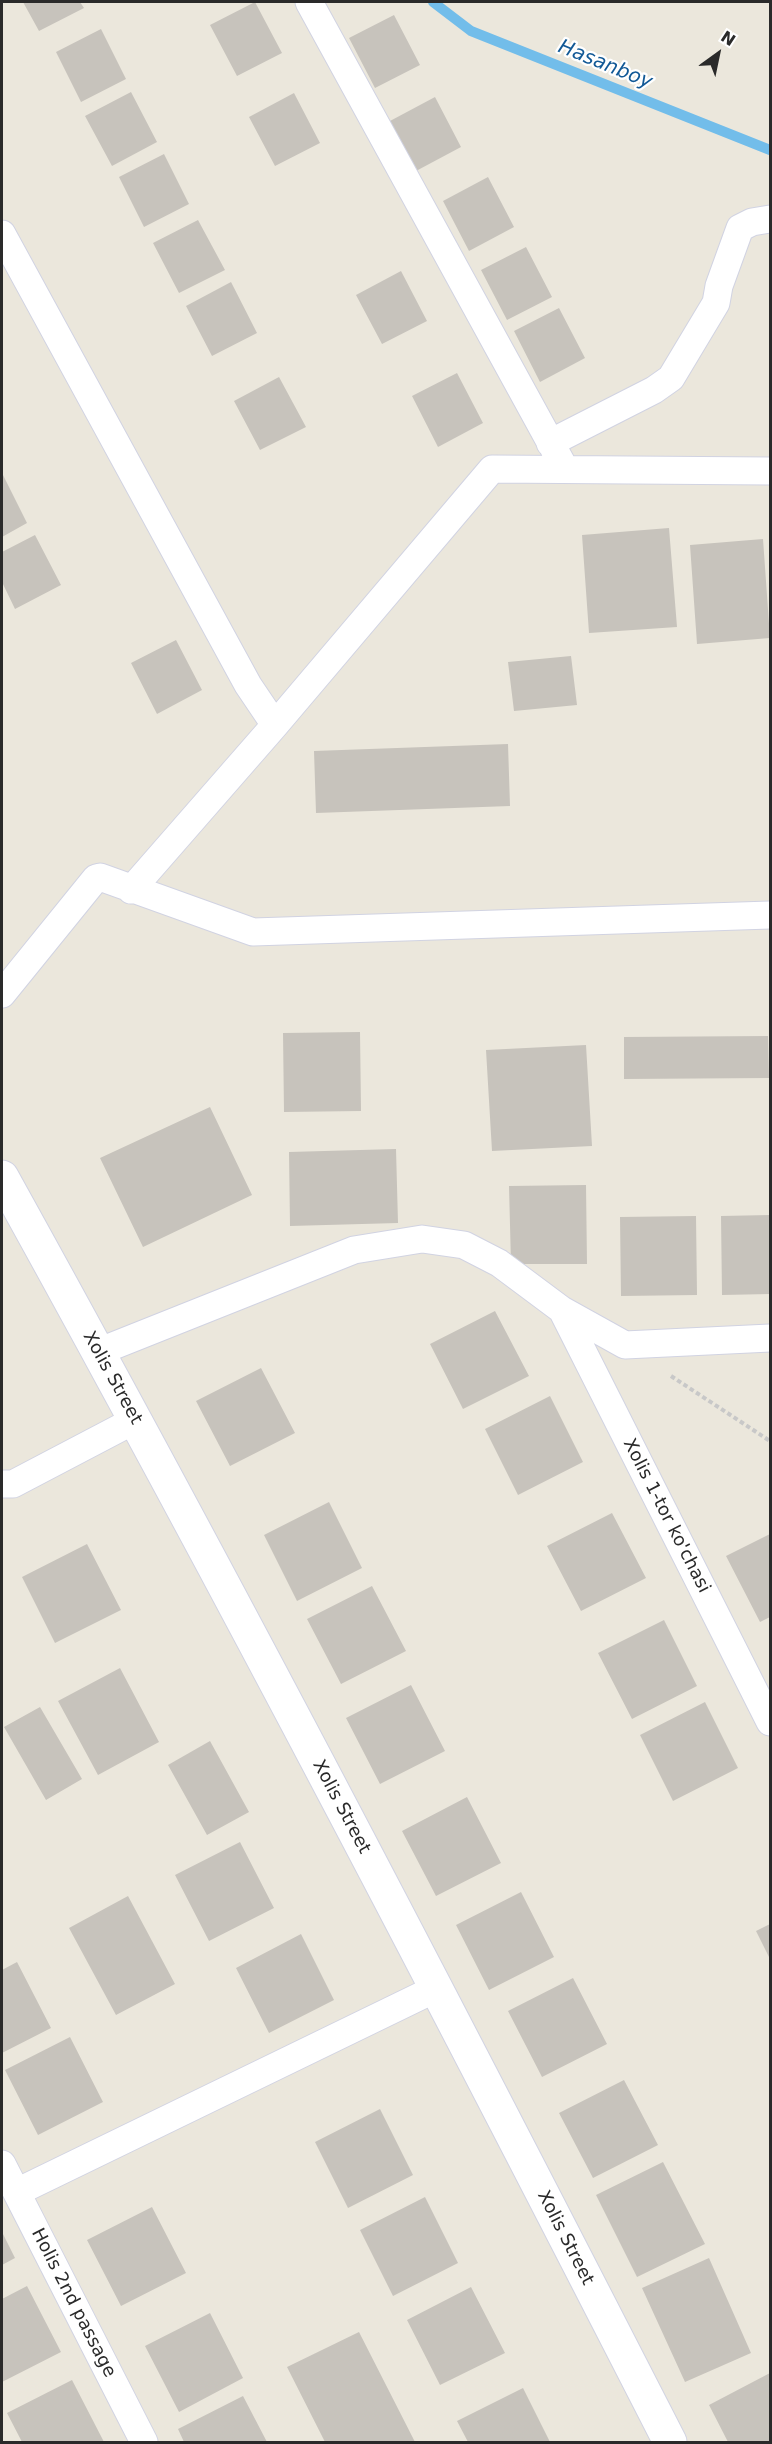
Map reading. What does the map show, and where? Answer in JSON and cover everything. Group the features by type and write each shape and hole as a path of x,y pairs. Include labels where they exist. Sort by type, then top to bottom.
{"street":[{"path":"309,2 565,470"},
{"path":"550,443 654,390 671,378 716,303 740,228 752,222 771,219"},
{"path":"2,234 248,685 275,725"},
{"path":"131,890 275,725 492,469 771,471"},
{"path":"2,994 96,878 105,878 131,890 253,932 771,915"},
{"name":"Xolis Street","path":"2,1178 135,1420 437,1988 670,2442"},
{"path":"98,1352 354,1250 422,1239 464,1245 499,1263 562,1310 625,1345 771,1338"},
{"name":"Xolis 1-tor ko'chasi","path":"562,1310 771,1722"},
{"path":"2,1484 13,1484 135,1420"},
{"path":"17,2192 437,1988"},
{"name":"Holis 2nd passage","path":"2,2164 144,2442"}],"path":[{"path":"625,1345 771,1441"}],"building":[{"path":"23,2 80,2 84,8 39,31"},
{"path":"255,2 282,53 237,76 210,25"},
{"path":"394,15 420,65 375,88 349,38"},
{"path":"101,29 126,79 81,102 56,52"},
{"path":"131,92 157,142 112,166 85,116"},
{"path":"294,93 320,143 275,166 249,117"},
{"path":"435,97 461,147 416,171 390,121"},
{"path":"164,154 189,204 144,227 119,177"},
{"path":"488,177 514,227 469,251 443,201"},
{"path":"198,220 225,270 179,293 153,243"},
{"path":"526,247 552,297 507,320 481,270"},
{"path":"401,271 427,321 382,344 356,295"},
{"path":"231,282 257,333 212,356 186,306"},
{"path":"559,308 585,358 540,382 514,331"},
{"path":"457,373 483,423 438,447 412,396"},
{"path":"279,377 306,427 260,450 234,401"},
{"path":"2,473 27,523 2,537"},
{"path":"669,528 677,627 589,633 582,535"},
{"path":"35,535 61,585 15,609 2,582 2,552"},
{"path":"763,539 770,638 697,644 690,545"},
{"path":"176,640 202,690 157,714 131,663"},
{"path":"571,656 577,705 514,711 508,662"},
{"path":"508,744 510,806 316,813 314,751"},
{"path":"360,1032 361,1111 284,1112 283,1033"},
{"path":"768,1036 769,1078 624,1079 624,1037"},
{"path":"586,1045 592,1146 492,1151 486,1050"},
{"path":"210,1107 252,1195 143,1247 100,1158"},
{"path":"396,1149 398,1223 290,1226 289,1152"},
{"path":"586,1185 587,1264 511,1264 509,1186"},
{"path":"770,1215 770,1294 722,1295 721,1216"},
{"path":"696,1216 697,1295 621,1296 620,1217"},
{"path":"495,1311 529,1376 463,1409 430,1344"},
{"path":"261,1368 295,1433 230,1466 196,1401"},
{"path":"550,1396 583,1462 518,1495 485,1429"},
{"path":"329,1502 362,1568 297,1601 264,1535"},
{"path":"612,1513 646,1578 581,1611 547,1546"},
{"path":"770,1534 770,1617 760,1622 726,1556"},
{"path":"87,1544 121,1610 55,1643 22,1577"},
{"path":"372,1586 406,1651 341,1684 307,1619"},
{"path":"664,1620 697,1686 632,1719 598,1653"},
{"path":"120,1668 159,1742 98,1775 58,1701"},
{"path":"411,1685 445,1751 380,1784 346,1718"},
{"path":"705,1702 738,1768 673,1801 640,1735"},
{"path":"40,1707 82,1779 46,1800 4,1727"},
{"path":"210,1741 249,1812 207,1835 168,1765"},
{"path":"467,1797 501,1863 436,1896 402,1831"},
{"path":"240,1842 274,1908 209,1941 175,1875"},
{"path":"521,1892 554,1957 489,1990 456,1925"},
{"path":"128,1896 175,1984 116,2015 69,1928"},
{"path":"770,1924 770,1959 756,1931"},
{"path":"301,1934 334,2000 269,2033 236,1968"},
{"path":"17,1962 51,2028 2,2053 2,1970"},
{"path":"573,1978 607,2044 542,2077 508,2011"},
{"path":"70,2037 103,2102 38,2135 5,2070"},
{"path":"624,2080 658,2145 593,2178 559,2113"},
{"path":"380,2109 413,2175 348,2208 315,2142"},
{"path":"663,2162 705,2244 637,2277 596,2195"},
{"path":"425,2197 458,2263 393,2296 360,2230"},
{"path":"152,2207 186,2273 121,2306 87,2240"},
{"path":"2,2232 15,2258 2,2265"},
{"path":"709,2258 751,2353 685,2382 642,2288"},
{"path":"27,2286 61,2352 2,2382 2,2299"},
{"path":"471,2287 505,2353 440,2385 407,2320"},
{"path":"210,2313 243,2378 179,2412 145,2346"},
{"path":"359,2332 415,2442 325,2442 287,2367"},
{"path":"770,2373 770,2442 728,2442 709,2405"},
{"path":"72,2380 104,2442 22,2442 7,2413"},
{"path":"523,2388 550,2442 468,2442 457,2421"},
{"path":"243,2396 267,2442 184,2442 178,2429"}],"waterway":[{"name":"Hasanboy","path":"433,2 471,31 770,150"}]}
